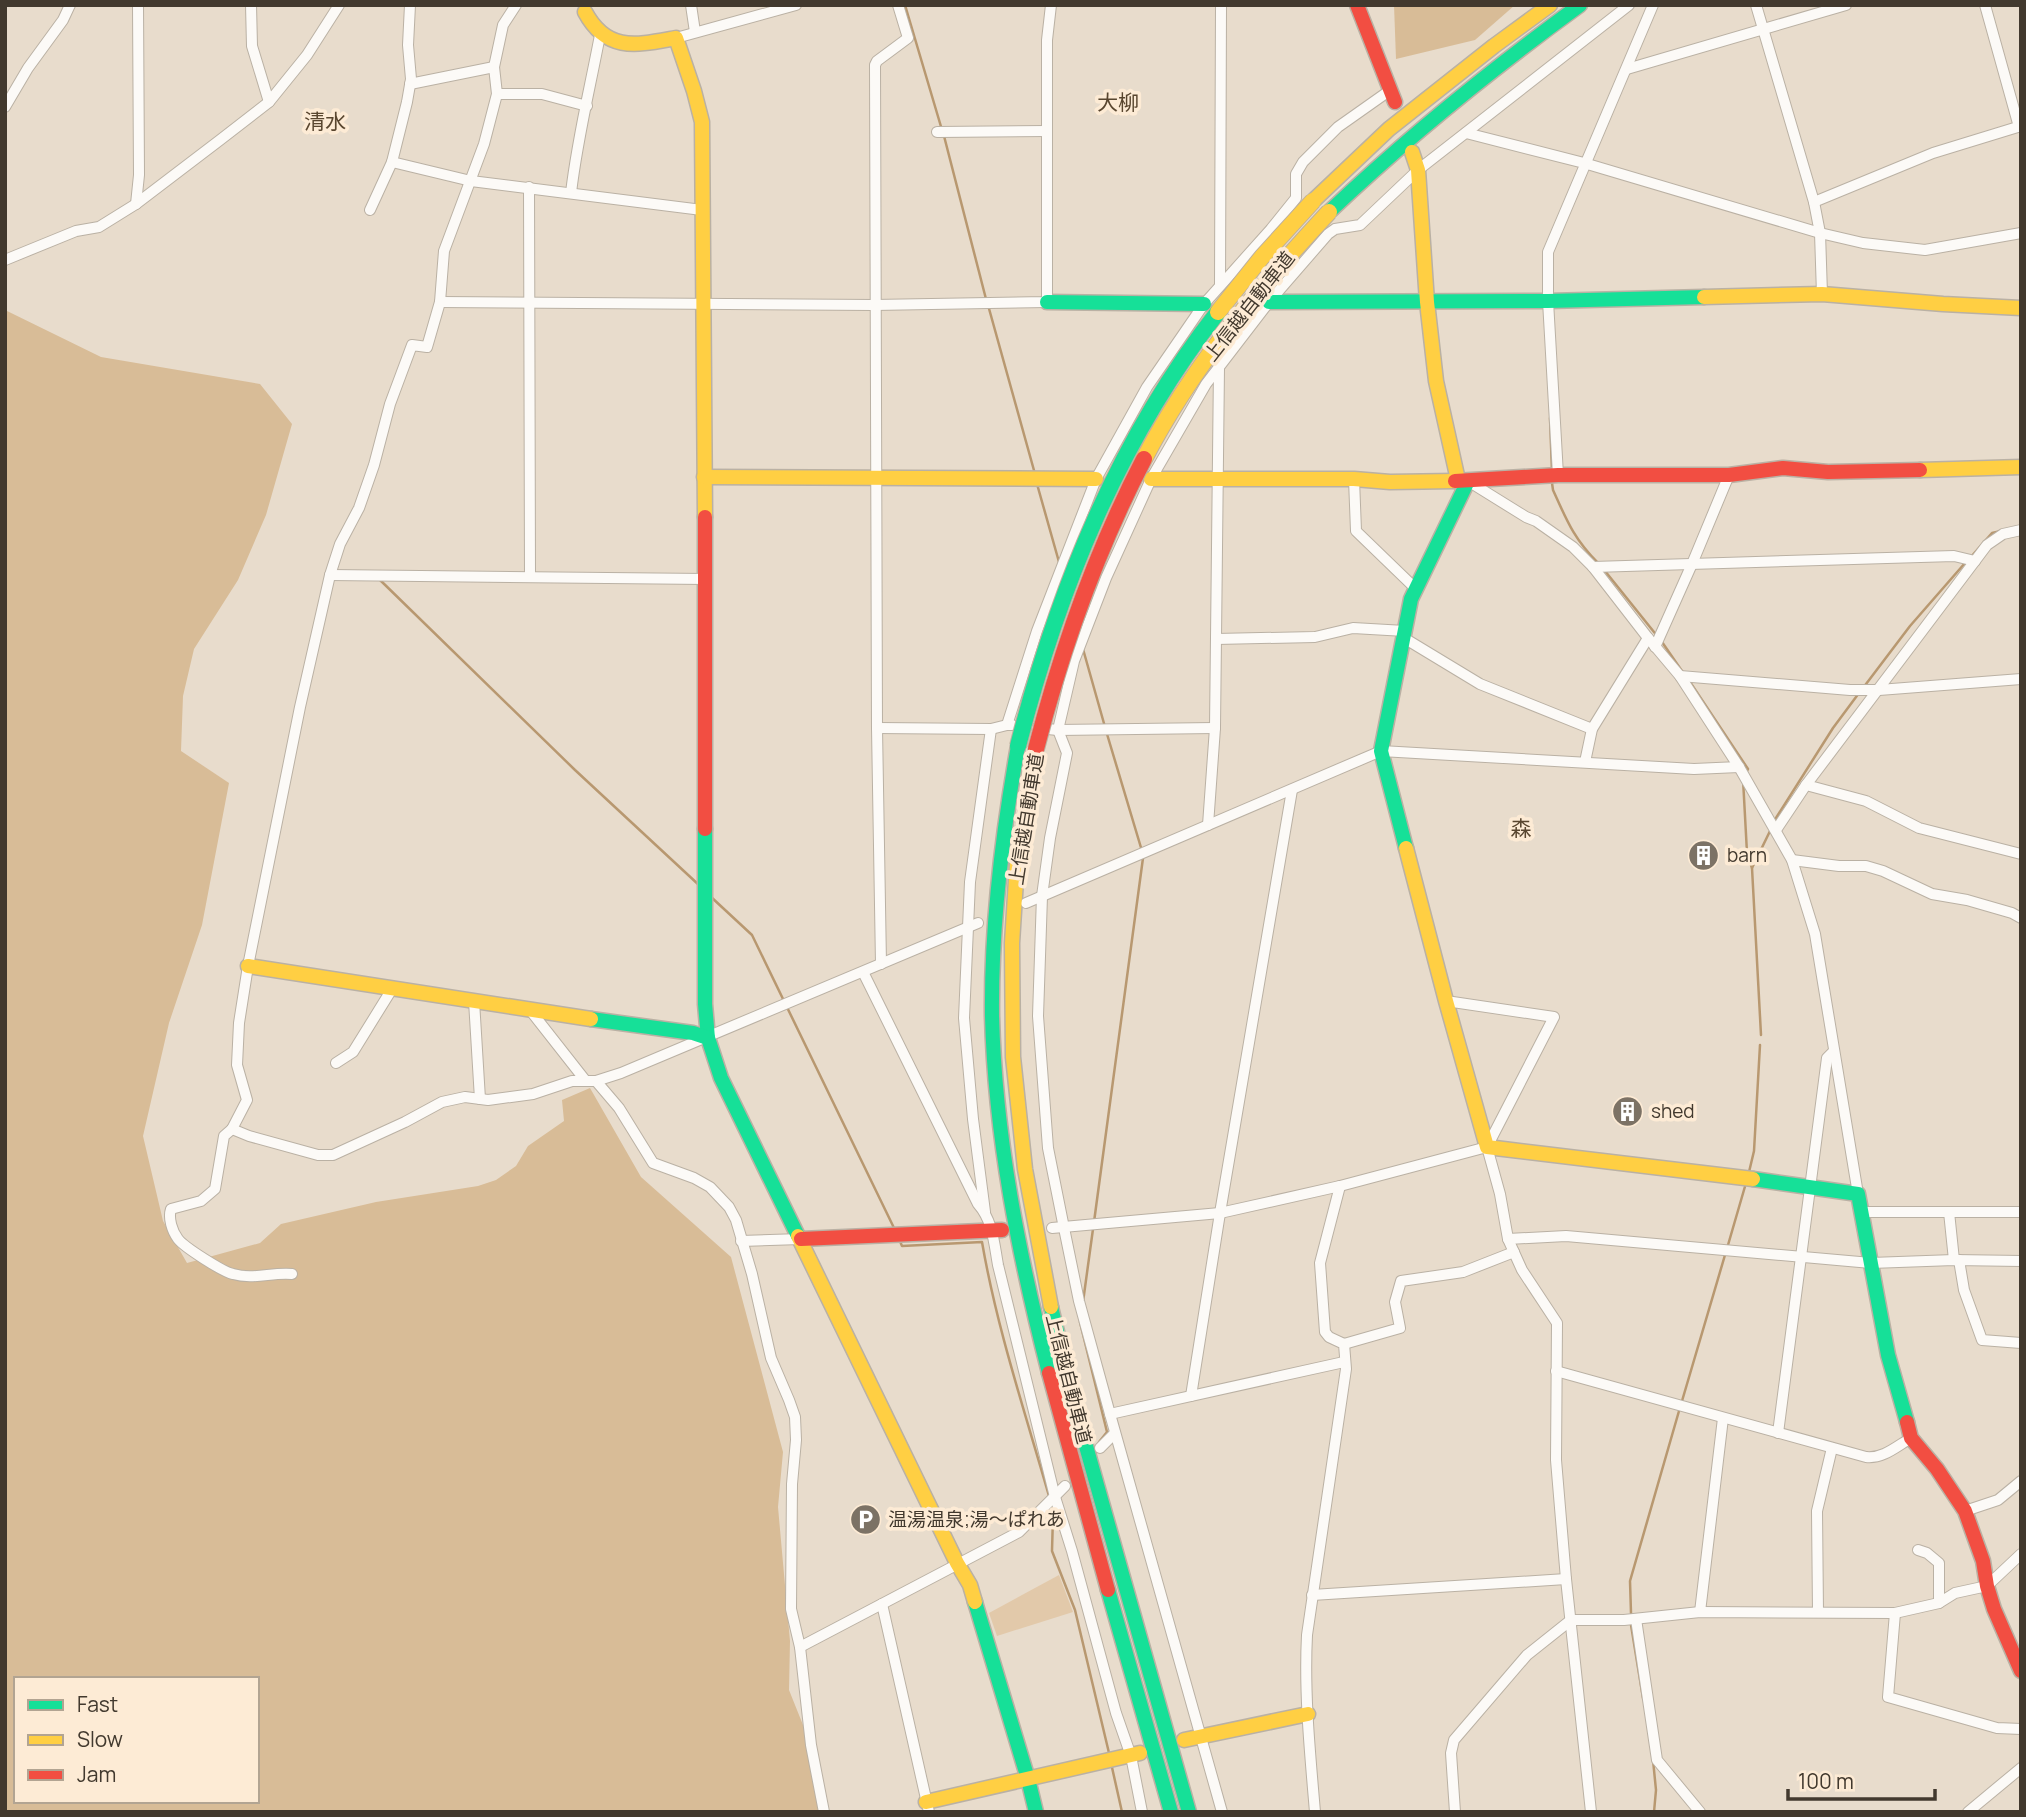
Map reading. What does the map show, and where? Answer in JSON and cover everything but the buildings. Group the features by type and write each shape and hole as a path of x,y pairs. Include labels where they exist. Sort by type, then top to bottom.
{"main road":[{"path":"1357,5 1392,97"},
{"name":"上信越自動車道","path":"1171,1812 1058,1408 1021,1255 1006,1169 994,1058 992,945 998,863 1018,746 1039,664 1088,531 1130,446 1218,312 1249,272 1313,201 1389,129 1550,5"},
{"name":"上信越自動車道","path":"1189,1812 1077,1414 1049,1298 1025,1169 1014,1069 1012,943 1017,864 1036,750 1056,670 1105,539 1144,458 1172,411 1231,326 1262,286 1329,212 1400,145 1504,60 1580,5"},
{"path":"585,9 589,22 600,35 612,41 640,44 676,38 702,122 706,579 705,1004 708,1038 721,1078 970,1585 1028,1779 1035,1812"},
{"path":"1412,152 1418,170 1427,302 1436,381 1463,481 1415,588 1381,751 1446,1002 1487,1147 1858,1194 1888,1355 1911,1438 1937,1469 1965,1511 1983,1562 1994,1609 2021,1671"},
{"path":"1269,302 1548,301 1822,294 2021,308"},
{"path":"1047,302 1204,303"},
{"path":"1151,479 1354,478 1390,482 1463,481 1558,475 1728,475 1783,468 1828,472 2021,467"},
{"path":"704,477 1096,479"},
{"path":"248,967 693,1033 708,1038"},
{"path":"801,1239 997,1230"},
{"path":"1192,1738 1308,1714"},
{"path":"927,1807 1028,1779 1135,1754"}],"street":[{"path":"5,107 28,68 63,20 70,5"},
{"path":"136,204 139,175 138,5"},
{"path":"251,5 252,46 269,102"},
{"path":"5,260 76,231 99,227 136,204 269,102 307,55 339,5"},
{"path":"370,210 392,162 410,84 410,5"},
{"path":"292,1274 250,1277 231,1274 178,1240 169,1217 171,1209 201,1201 215,1189 224,1136 232,1129 247,1100 237,1065 239,1023 300,707 330,575 340,544 359,508 390,404 412,345 427,347 440,302 444,251 484,144 497,94 495,67 503,25 516,5"},
{"path":"691,5 695,32"},
{"path":"676,38 796,5"},
{"path":"881,964 875,479 875,65 908,38 898,5"},
{"path":"440,302 874,305 1047,302 1047,40 1051,5"},
{"path":"1220,285 1221,5"},
{"path":"1222,1812 1192,1738 1079,1301 1048,1148 1038,1016 1042,896 1067,752 1058,730 1074,661 1091,612 1151,479 1194,402 1269,302 1328,234 1335,229 1360,225 1418,170 1629,5"},
{"path":"1558,475 1548,301 1548,252 1653,5"},
{"path":"1756,5 1814,202 1820,233 1822,294"},
{"path":"1628,69 1846,5"},
{"path":"1814,202 1934,153 2020,126 1985,5"},
{"path":"570,193 600,35"},
{"path":"410,84 495,67"},
{"path":"497,94 542,94 587,106"},
{"path":"1007,724 1037,631 1096,479 1147,387 1204,303 1296,198 1296,174 1303,162 1338,127 1392,97"},
{"path":"937,132 1047,131"},
{"path":"1466,133 1584,163 1820,233 1863,243 1924,250 2021,233"},
{"path":"392,162 471,181 702,210"},
{"path":"529,187 530,577"},
{"path":"1208,825 1215,728 1219,366"},
{"path":"1655,647 1728,475"},
{"path":"1354,478 1356,531 1415,588"},
{"path":"1463,481 1536,521 1573,547 1593,567 1680,676 1776,830 1792,860 1815,934 1858,1194"},
{"path":"1776,830 1806,785 1987,545 2003,534 2021,530"},
{"path":"1593,567 1954,555 1975,561"},
{"path":"330,575 706,579"},
{"path":"1216,639 1315,637 1353,628 1405,634 1480,684 1592,729"},
{"path":"1585,762 1592,729 1648,638"},
{"path":"1680,676 1850,690 2021,679"},
{"path":"877,728 991,729 1007,724 1058,730 1215,728"},
{"path":"985,1212 964,1018 970,882 991,729"},
{"path":"1026,903 1381,751 1694,769 1739,767"},
{"path":"1806,785 1866,801 1919,828 2021,853"},
{"path":"1191,1396 1292,789"},
{"path":"1792,860 1839,866 1866,866 1932,894 2000,909 2021,918"},
{"path":"232,1129 318,1155 332,1155 442,1102 465,1097 488,1100 533,1094 572,1081 621,1073 978,923"},
{"path":"863,972 978,1204 997,1230 998,1265 1055,1497 1116,1713 1135,1754 1142,1812"},
{"path":"336,1063 353,1052 392,989"},
{"path":"474,1001 480,1099"},
{"path":"1446,1002 1554,1017 1487,1147 1500,1194 1508,1239 1522,1270 1557,1323 1556,1460 1591,1812"},
{"path":"530,1010 590,1080 619,1108 653,1163 694,1178 709,1187 730,1207 736,1220 752,1274 771,1358 794,1417 796,1440 792,1484 791,1609 800,1647 811,1745 824,1812"},
{"path":"1779,1433 1827,1058 1834,1051"},
{"path":"1052,1228 1220,1213 1340,1186 1487,1147"},
{"path":"1340,1186 1320,1263 1325,1332 1344,1344 1400,1328 1395,1302 1401,1281 1463,1272 1514,1252"},
{"path":"1862,1212 2021,1212"},
{"path":"1949,1212 1964,1290 1982,1340 2021,1343"},
{"path":"1508,1239 1566,1236 1871,1264 1957,1260 2021,1261"},
{"path":"741,1241 801,1239"},
{"path":"1315,1812 1306,1656 1312,1595 1344,1381 1344,1344"},
{"path":"1110,1415 1344,1362"},
{"path":"1556,1371 1874,1458 1911,1438"},
{"path":"1700,1612 1723,1418"},
{"path":"1100,1448 1115,1433"},
{"path":"1818,1612 1817,1511 1832,1448"},
{"path":"1965,1511 1998,1500 2021,1481"},
{"path":"800,1647 1018,1532 1065,1486"},
{"path":"1918,1550 1927,1553 1939,1563 1939,1604"},
{"path":"1455,1812 1451,1753 1454,1740 1527,1655 1571,1620 1636,1619 1700,1612 1895,1613 1939,1604 1955,1593 1987,1586 2021,1554"},
{"path":"1312,1595 1566,1579"},
{"path":"881,1604 927,1807"},
{"path":"1895,1613 1888,1697 1997,1728 2021,1729"},
{"path":"1636,1619 1657,1760 1700,1812"},
{"path":"1968,1812 2021,1768"}],"shaded area":[{"path":"1394,5 1515,5 1475,40 1396,59"},
{"path":"5,310 101,357 260,384 292,424 266,515 238,580 194,649 183,696 181,751 229,783 202,925 169,1023 143,1136 163,1221 187,1263 260,1243 281,1224 376,1202 478,1186 496,1180 516,1166 528,1146 564,1121 562,1100 590,1088 641,1177 731,1257 783,1452 778,1507 790,1641 789,1690 811,1745 826,1812 5,1812"},
{"path":"1059,1575 1073,1612 997,1636 989,1613"}],"waterway":[{"path":"905,5 942,130"},
{"path":"944,136 986,299"},
{"path":"988,305 1035,474"},
{"path":"1550,418 1552,471"},
{"path":"1552,483 1572,529 1598,563"},
{"path":"1037,484 1059,562"},
{"path":"1970,558 1992,533 2001,531"},
{"path":"1863,688 1910,626 1965,563"},
{"path":"1605,571 1658,637"},
{"path":"379,579 575,770 700,886"},
{"path":"1662,642 1684,674"},
{"path":"1083,649 1105,727"},
{"path":"1688,679 1748,769 1746,773"},
{"path":"1776,818 1833,728 1859,693"},
{"path":"1107,734 1142,851"},
{"path":"1743,779 1747,853 1752,868"},
{"path":"1761,1035 1752,868 1771,829"},
{"path":"1094,1222 1143,858"},
{"path":"710,896 752,935 895,1230"},
{"path":"1749,1172 1754,1151 1760,1045"},
{"path":"1728,1245 1746,1183"},
{"path":"1083,1302 1093,1229"},
{"path":"899,1239 902,1246 982,1242 1003,1338 1049,1496"},
{"path":"1682,1401 1725,1255"},
{"path":"1080,1322 1107,1432 1099,1442"},
{"path":"1631,1613 1630,1581 1679,1411"},
{"path":"1051,1506 1052,1551 1075,1610 1109,1753"},
{"path":"1631,1625 1643,1698"},
{"path":"1653,1760 1656,1790 1654,1812"},
{"path":"1111,1763 1122,1812"}],"traffic: fast":[{"path":"1329,212 1451,104 1580,5"},
{"path":"1269,302 1548,301 1704,297"},
{"path":"1047,302 1204,304"},
{"path":"1018,746 1052,630 1096,518 1121,464 1150,412 1182,361 1218,312"},
{"path":"1406,848 1381,751 1411,599 1468,481"},
{"path":"1018,746 1002,847 996,914 992,982 994,1061 1010,1196 1049,1373"},
{"path":"705,829 705,1004 708,1038 721,1078 798,1236"},
{"path":"591,1019 693,1033 708,1038"},
{"path":"1753,1179 1858,1194 1888,1355 1907,1422"},
{"path":"1051,1307 1077,1414 1189,1812"},
{"path":"1108,1590 1171,1812"},
{"path":"975,1602 1036,1812"}],"traffic: slow":[{"path":"1313,201 1389,129 1550,5"},
{"path":"585,12 594,25 613,40 636,44 676,38 702,122 705,517"},
{"path":"1412,152 1418,170 1427,302 1436,381 1458,480"},
{"path":"1218,312 1262,257 1313,201"},
{"path":"1144,459 1183,392 1228,329 1277,269 1329,212"},
{"path":"1704,297 1822,294 2021,308"},
{"path":"1920,470 2021,467"},
{"path":"704,477 1096,479"},
{"path":"1151,479 1455,481"},
{"path":"1036,749 1017,864 1012,943 1013,1057 1025,1169 1051,1307"},
{"path":"1406,848 1487,1147 1753,1179"},
{"path":"248,966 591,1019"},
{"path":"798,1236 970,1585 975,1602"},
{"path":"1184,1740 1308,1714"},
{"path":"926,1802 1140,1753"}],"traffic: jam":[{"path":"1357,5 1395,102"},
{"path":"1036,749 1057,674 1082,601 1111,529 1144,459"},
{"path":"1455,481 1558,475 1729,475 1783,468 1828,472 1920,470"},
{"path":"705,517 705,829"},
{"path":"801,1239 1002,1230"},
{"path":"1049,1373 1108,1590"},
{"path":"1907,1422 1911,1438 1937,1469 1965,1511 1983,1561 1994,1609 2021,1671"}],"place":[{"name":"barn","path":"1704,855"},
{"name":"shed","path":"1628,1111"},
{"name":"温湯温泉;湯〜ぱれあ","path":"865,1519"}],"district":[{"name":"大柳","path":"1118,102"},
{"name":"清水","path":"325,121"},
{"name":"森","path":"1521,828"}]}
